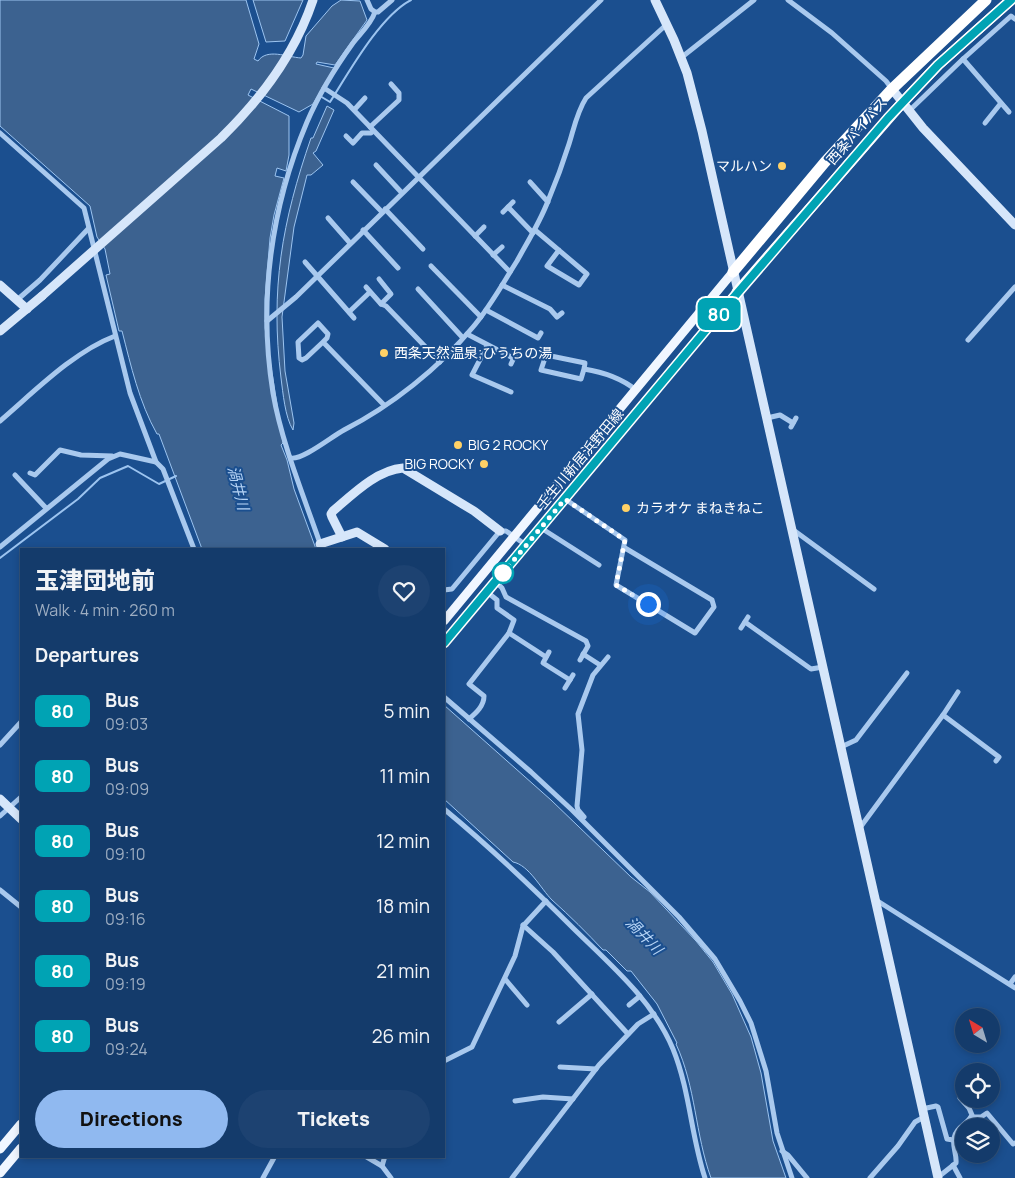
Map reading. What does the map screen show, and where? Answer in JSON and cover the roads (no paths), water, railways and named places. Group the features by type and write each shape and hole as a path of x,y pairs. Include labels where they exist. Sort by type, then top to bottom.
{"highway":[{"name":"西条バイパス","path":"733,272 825,162 892,89 986,0"},
{"name":"西条バイパス","path":"738,292 905,107 938,65 1011,0"}],"main road":[{"name":"壬生川新居浜野田線","path":"445,619 733,272"},
{"name":"壬生川新居浜野田線","path":"445,642 738,292"},
{"path":"0,1149 20,1125"},
{"path":"0,1174 20,1149"}],"street":[{"path":"0,331 221,138 242,117 260,97 284,61 301,30 313,0"},
{"path":"367,0 374,12"},
{"path":"383,548 357,532 321,546 285,442 273,394 267,320 270,261 280,204 294,154 324,88 339,64 374,12 378,12 392,0"},
{"path":"267,320 276,314 384,211 601,0"},
{"path":"655,0 688,73 702,131 937,1178 953,1165 956,1160 953,1140 957,1131 971,1117 982,1117 987,1112 1013,1144 1015,1143"},
{"path":"682,57 754,0"},
{"path":"788,0 832,33 886,81 905,107 1015,224"},
{"path":"905,107 1011,16 1015,19"},
{"path":"291,458 296,459 303,456 384,405 440,362 465,336 486,310 534,231 548,202 578,113 586,98 667,24"},
{"path":"963,59 1009,112"},
{"path":"346,136 353,143 362,133 371,133 372,129 399,100 399,93 391,84"},
{"path":"324,88 339,97 354,110 510,272"},
{"path":"354,110 365,98"},
{"path":"985,123 1001,102"},
{"path":"0,133 84,208 134,408 156,462 166,474 194,548"},
{"path":"376,165 402,193"},
{"path":"353,182 423,249"},
{"path":"530,182 548,202"},
{"path":"503,212 513,202"},
{"path":"508,207 534,231 559,250 586,274 579,285 547,266 559,250"},
{"path":"328,218 350,242"},
{"path":"475,236 484,228"},
{"path":"17,300 40,280 88,229"},
{"path":"363,230 398,268"},
{"path":"494,255 502,247"},
{"path":"305,262 354,318"},
{"path":"431,266 481,316"},
{"path":"379,279 392,294 381,304"},
{"path":"0,285 27,309"},
{"path":"502,285 550,309 557,317 562,313"},
{"path":"968,340 1015,287"},
{"path":"418,289 465,336 513,358"},
{"path":"349,312 368,290 440,362"},
{"path":"486,310 538,338 541,334"},
{"path":"318,323 328,334 323,342 306,358 302,360 299,358 298,342 318,323"},
{"path":"0,421 80,355 104,340 115,336"},
{"path":"323,342 384,405"},
{"path":"487,346 472,375 511,392"},
{"path":"546,355 584,363 584,369 581,379 541,370 546,355"},
{"path":"584,369 598,371 626,382 636,391"},
{"path":"767,418 780,415 793,422"},
{"path":"30,473 35,475 60,450 81,455 112,456 120,454 156,462"},
{"path":"0,547 112,456"},
{"path":"342,537 332,517 333,511 376,477 391,470 404,468 474,511 500,531"},
{"path":"15,475 46,508"},
{"path":"565,499 625,540 625,548 616,585 695,633 714,607 712,600 625,548"},
{"path":"541,528 599,565"},
{"path":"791,528 874,589"},
{"path":"445,590 452,589 500,531 506,530 526,545"},
{"path":"496,582 502,588 506,597 586,641 588,646 582,657 600,665"},
{"path":"470,719 481,707 484,696 469,684 509,633 514,620 497,608 497,600 487,592"},
{"path":"741,628 746,620 811,669 822,667"},
{"path":"509,633 548,655 543,663 570,680"},
{"path":"587,825 577,806 582,750 577,718 593,676 608,657"},
{"path":"841,747 856,740 907,673"},
{"path":"564,688 573,675"},
{"path":"859,830 958,692"},
{"path":"445,698 532,772 587,825 690,928 715,959 728,978 750,1023 766,1071 777,1133 792,1178"},
{"path":"943,715 999,757 996,761"},
{"path":"0,745 20,723"},
{"path":"0,816 20,798"},
{"path":"0,799 20,818"},
{"path":"445,810 476,835 546,901 614,968 654,1014 673,1049 688,1101 691,1123 705,1178"},
{"path":"0,890 20,906"},
{"path":"875,899 1015,988"},
{"path":"445,1060 472,1047 515,956 523,925 546,901"},
{"path":"523,925 553,952 628,1034"},
{"path":"1010,984 1015,977"},
{"path":"505,979 527,1005"},
{"path":"559,1022 592,994"},
{"path":"629,1005 640,996"},
{"path":"512,1178 596,1069 638,1024 654,1014"},
{"path":"560,1067 596,1069"},
{"path":"515,1101 543,1097 573,1099"},
{"path":"870,1178 923,1113 936,1106 938,1107 947,1139 953,1140"},
{"path":"969,1108 971,1117"},
{"path":"782,1151 788,1155 807,1178"},
{"path":"263,1178 274,1158"},
{"path":"368,1158 382,1166 391,1178"},
{"path":"382,1166 384,1158"},
{"path":"953,1165 960,1178"}],"water":[{"name":"渦井川","path":"0,0 246,0 259,44 254,59 258,61 262,57 272,54 301,58 306,36 332,6 341,0 360,1 367,20 335,65 317,62 316,64 334,68 313,104 299,112 251,89 248,95 289,116 289,155 286,171 277,168 275,176 284,178 270,238 265,299 265,328 283,443 281,445 287,460 294,489 316,548 202,548 159,434 157,434 145,409 136,384 122,331 119,331 106,275 110,274 105,249 97,237 90,206 0,126"},
{"path":"253,0 303,0 285,41 266,42"},
{"path":"327,106 334,110 316,151 313,153 323,165 311,175 307,175 294,227 282,317 285,371 294,423 293,430 285,405 278,346 278,285 281,256 286,227 301,169 311,138 313,138"},
{"name":"渦井川","path":"445,706 551,800 631,877 650,892 713,962 732,994 751,1037 761,1073 773,1141 786,1178 711,1178 683,1060 677,1043 657,1004 631,971 627,971 606,950 603,950 552,900 529,872 513,862 445,800"}],"waterway":[{"path":"320,96 330,102 377,31 388,18 411,0"},
{"path":"0,558 78,499 100,478 128,466 159,484 176,476"}],"place":[{"name":"マルハン","path":"782,166"},
{"name":"西条天然温泉;ひうちの湯","path":"384,353"},
{"name":"BIG 2 ROCKY","path":"458,445"},
{"name":"BIG ROCKY","path":"484,464"},
{"name":"カラオケ まねきねこ","path":"626,508"}]}
